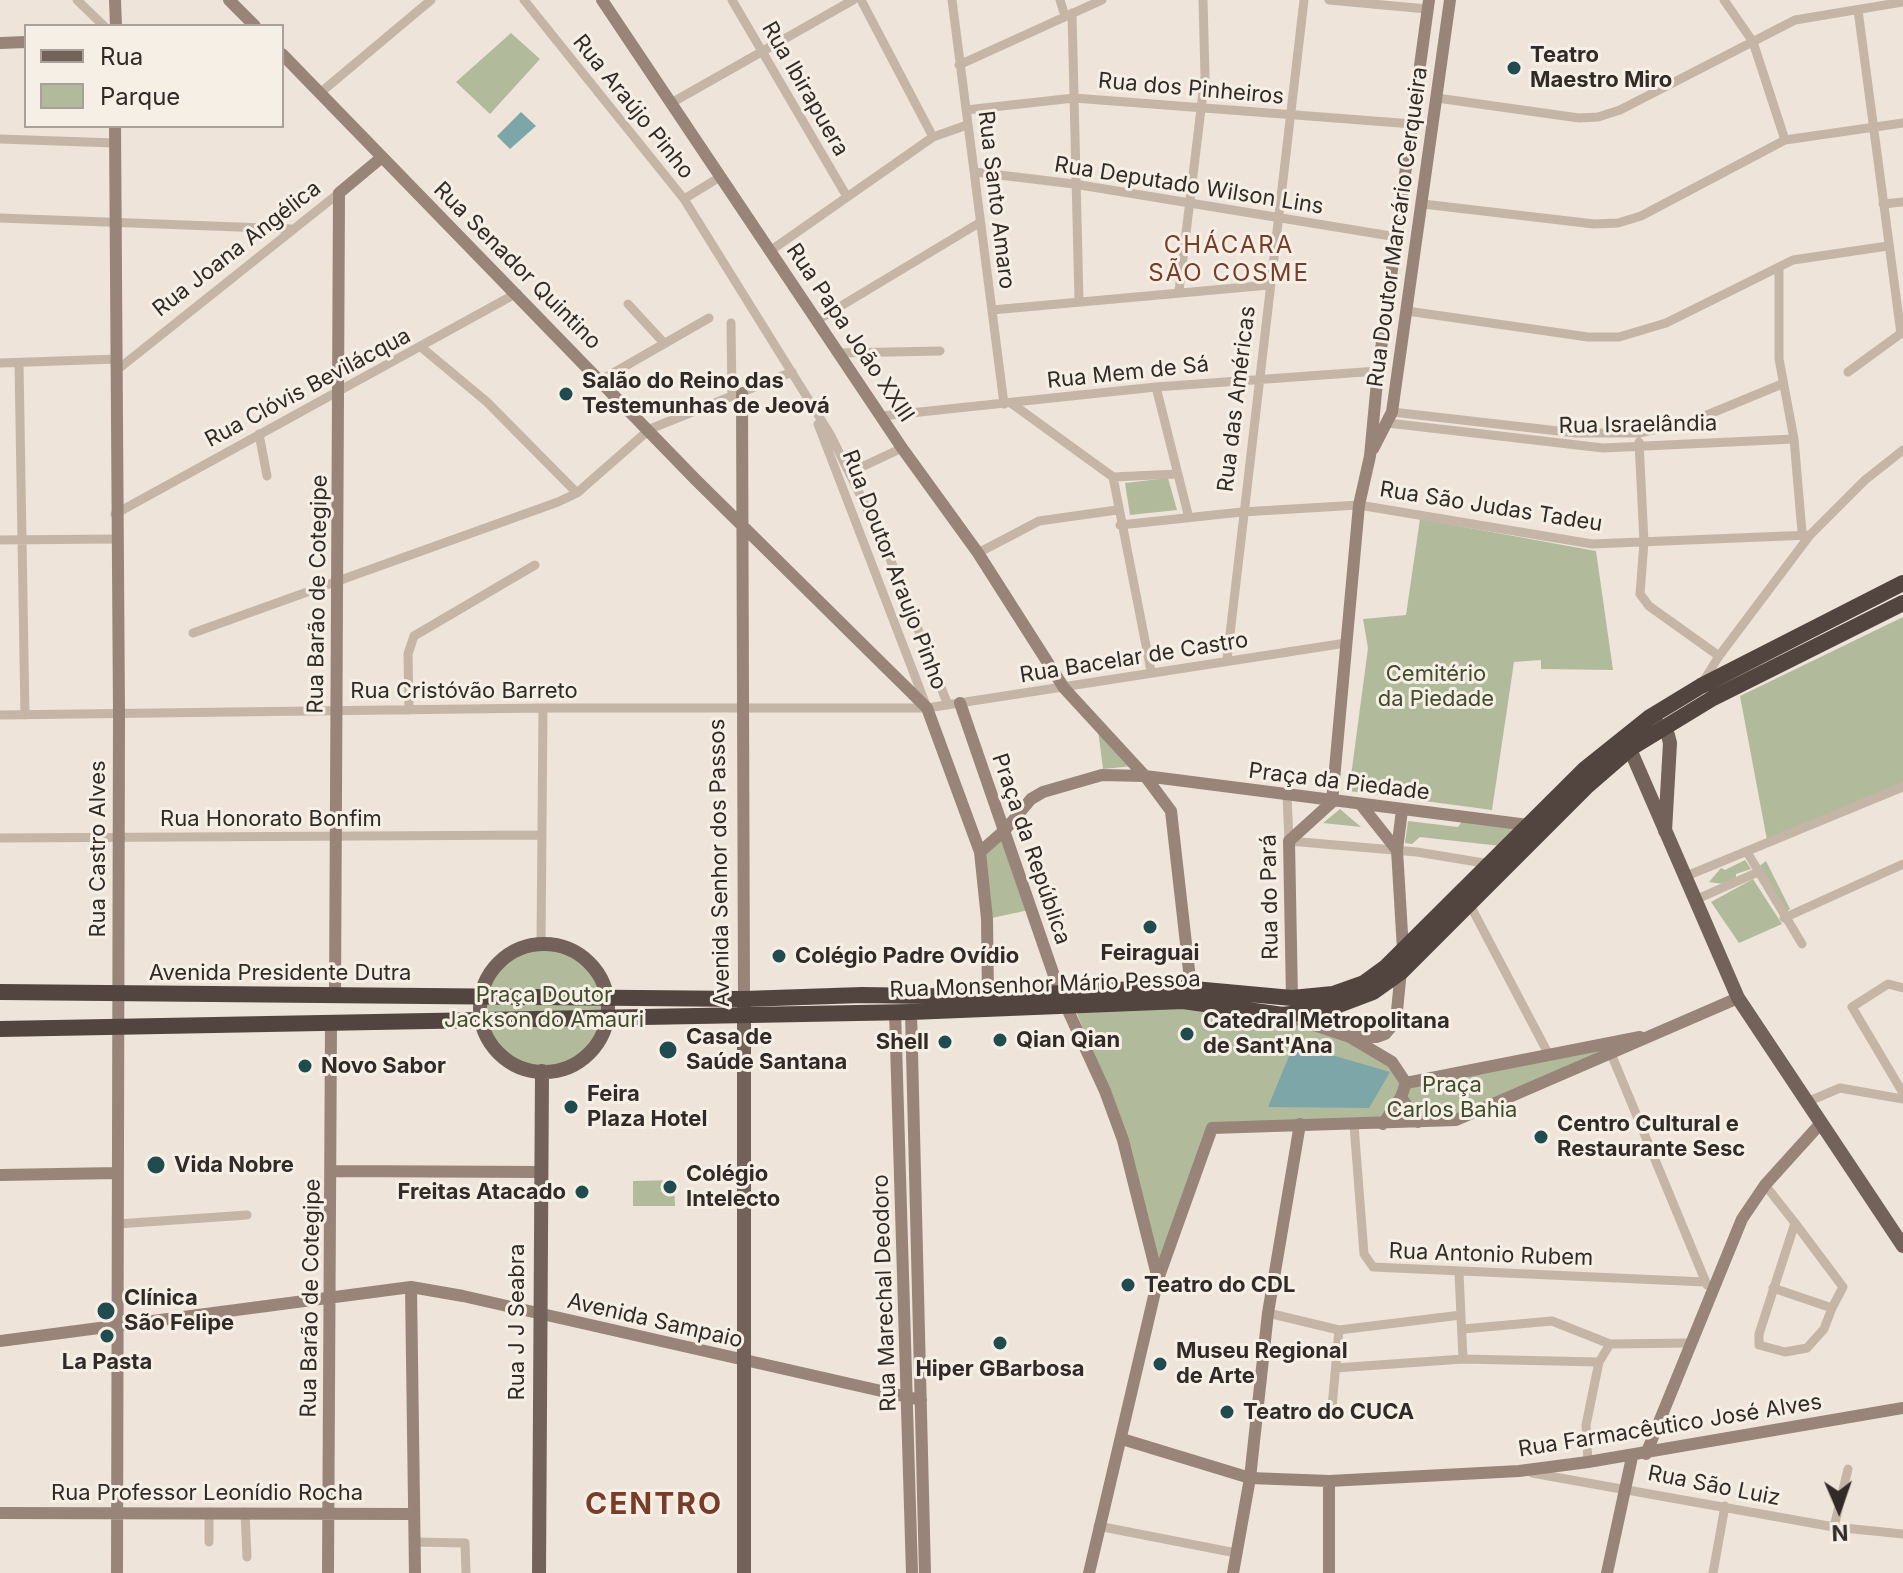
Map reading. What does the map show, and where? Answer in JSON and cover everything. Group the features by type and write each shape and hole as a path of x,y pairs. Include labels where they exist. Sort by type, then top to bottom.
{"highway":[{"path":"1656,722 1701,686 1903,583"},
{"path":"1656,722 1713,698 1903,603"},
{"name":"Rua Monsenhor Mário Pessoa","path":"608,999 841,1012 903,1012 1191,988 1292,998 1333,994 1364,983 1403,950 1528,825 1656,722"},
{"name":"Rua Monsenhor Mário Pessoa","path":"608,1019 862,995 1183,1001 1283,1015 1345,1005 1373,992 1401,972 1628,742"},
{"name":"Avenida Presidente Dutra","path":"0,992 608,999"},
{"path":"841,1012 864,1005 964,1004 988,997"},
{"path":"0,1029 608,1019"}],"main road":[{"path":"1656,722 1670,743 1665,835"},
{"path":"1628,742 1665,835 1738,998 1903,1246"},
{"path":"541,944 556,945 582,956 601,977 608,999 608,1019 603,1033 587,1055 566,1068 542,1071 512,1063 499,1053 481,1020 481,996 487,978 506,957 541,944"},
{"name":"Avenida Senhor dos Passos","path":"744,1007 744,1573"},
{"name":"Rua J J Seabra","path":"539,1573 542,1071"}],"street":[{"path":"77,0 102,24"},
{"path":"115,0 116,24"},
{"path":"229,0 253,24"},
{"path":"320,93 431,0"},
{"name":"Rua Araújo Pinho","path":"524,0 684,199 792,372"},
{"name":"Rua Papa João XXIII","path":"602,0 902,448 978,553 1064,688 1145,776 1174,817 1191,988"},
{"name":"Rua Ibirapuera","path":"732,0 846,195"},
{"path":"673,102 853,0"},
{"path":"861,0 933,137"},
{"name":"Rua Santo Amaro","path":"952,0 979,223 1007,404"},
{"path":"1060,0 1068,15 1074,98 1079,301"},
{"path":"959,65 1102,0"},
{"path":"1179,291 1206,64 1203,0"},
{"name":"Rua das Américas","path":"1227,660 1257,378 1304,0"},
{"path":"1329,0 1427,11 1447,25"},
{"name":"Rua Doutor Marcário Cerqueira","path":"1370,456 1390,418 1450,0"},
{"path":"1724,0 1753,42 1785,140"},
{"path":"1437,98 1579,118 1598,117 1620,110 1795,20 1903,2"},
{"path":"1848,372 1902,333 1898,277 1888,246 1858,10"},
{"name":"Rua Doutor Marcário Cerqueira","path":"1332,802 1359,505 1370,456 1378,371 1427,11"},
{"path":"0,43 24,42"},
{"name":"Rua Senador Quintino","path":"284,56 381,158 927,708"},
{"name":"Rua dos Pinheiros","path":"966,110 1074,98 1413,124"},
{"path":"1423,204 1594,224 1618,223 1641,216 1785,140 1903,123"},
{"path":"770,251 933,137 967,125"},
{"name":"Rua Castro Alves","path":"115,128 115,514 119,713 117,1573"},
{"path":"0,139 114,143"},
{"name":"Rua Joana Angélica","path":"117,365 381,158"},
{"name":"Rua Deputado Wilson Lins","path":"975,172 1074,184 1397,237"},
{"path":"684,199 720,177"},
{"name":"Rua Barão de Cotegipe","path":"335,996 339,193"},
{"path":"1883,204 1903,202"},
{"path":"0,218 291,229"},
{"path":"816,321 979,223"},
{"path":"1407,311 1588,337 1619,337 1666,323 1799,258 1888,246"},
{"path":"1779,267 1782,384 1794,439 1806,534"},
{"path":"992,310 1269,285"},
{"name":"Rua Clóvis Bevilácqua","path":"115,514 517,293"},
{"path":"628,304 664,343"},
{"path":"601,380 709,318"},
{"path":"731,323 737,395"},
{"path":"421,347 487,402 577,493"},
{"path":"839,353 940,351"},
{"path":"0,363 117,365"},
{"path":"19,363 25,715"},
{"name":"Rua Mem de Sá","path":"882,416 1156,387 1378,371"},
{"path":"193,633 338,584 577,493 650,429 792,372"},
{"name":"Rua Doutor Araujo Pinho","path":"792,372 851,472 954,704"},
{"path":"1390,418 1576,433 1639,433 1690,422 1782,384"},
{"path":"1156,387 1189,518"},
{"name":"Avenida Senhor dos Passos","path":"737,395 742,524 740,710 744,1007"},
{"name":"Rua Doutor Araujo Pinho","path":"809,400 927,708"},
{"path":"1007,404 1113,477 1177,474"},
{"name":"Rua Israelândia","path":"1390,418 1572,446 1794,439"},
{"path":"1639,433 1644,542 1640,587 1643,600 1719,656"},
{"path":"259,434 267,476"},
{"path":"851,472 902,448"},
{"path":"1701,686 1806,534 1903,450"},
{"path":"1113,477 1117,510 1151,671"},
{"name":"Rua São Judas Tadeu","path":"1120,525 1242,512 1359,505 1592,544 1806,534"},
{"path":"978,553 1039,521 1117,510"},
{"path":"0,540 116,539"},
{"path":"409,710 408,654 414,636 535,565"},
{"name":"Rua Bacelar de Castro","path":"927,708 1346,643"},
{"name":"Praça da República","path":"954,704 1005,830 1064,1000 1123,1140 1158,1279"},
{"path":"541,944 543,708"},
{"name":"Rua Cristóvão Barreto","path":"0,715 543,708 927,708"},
{"path":"927,708 980,852 987,919 988,997"},
{"name":"Praça da Piedade","path":"980,852 1005,830 1021,807 1043,792 1102,775 1145,776 1528,825"},
{"path":"1684,877 1903,787"},
{"name":"Rua do Pará","path":"1287,795 1292,998"},
{"path":"1289,841 1332,802"},
{"path":"1362,806 1397,850"},
{"path":"1350,1037 1377,1037 1391,1028 1399,1008 1403,950 1397,850 1402,810"},
{"name":"Rua Honorato Bonfim","path":"0,838 542,835"},
{"path":"1289,841 1397,850 1491,865"},
{"path":"1747,852 1802,944"},
{"path":"1784,918 1903,864"},
{"path":"1695,900 1758,872"},
{"path":"1470,905 1549,1055"},
{"path":"1903,988 1888,984 1852,1007 1903,1093"},
{"path":"1089,1573 1158,1279 1210,1130 1223,1125 1354,1125 1456,1120 1477,1114 1612,1056 1738,998"},
{"name":"Rua Marechal Deodoro","path":"903,1012 914,1398 925,1573"},
{"path":"1283,1015 1350,1037 1385,1054 1406,1083"},
{"name":"Rua Barão de Cotegipe","path":"328,1573 332,1296 331,1024"},
{"path":"1406,1083 1655,1034"},
{"path":"1612,1056 1708,1287"},
{"path":"1383,1124 1401,1097 1406,1083"},
{"path":"1807,1102 1840,1088 1903,1099"},
{"path":"1401,1097 1418,1122"},
{"path":"1607,1573 1625,1487 1689,1343 1708,1287 1742,1219 1765,1185 1821,1123"},
{"path":"1233,1573 1250,1478 1268,1313 1300,1124"},
{"name":"Rua Antonio Rubem","path":"1354,1125 1366,1261 1381,1269 1708,1287"},
{"path":"332,1171 540,1172"},
{"path":"0,1175 117,1173"},
{"path":"1765,1185 1795,1223 1841,1282 1843,1287 1824,1329 1807,1348 1791,1352 1765,1349 1758,1339 1795,1223"},
{"path":"117,1224 247,1215"},
{"path":"1459,1273 1463,1359"},
{"path":"411,1287 415,1573"},
{"name":"Avenida Sampaio","path":"0,1341 411,1287 914,1398"},
{"path":"1773,1288 1832,1308"},
{"path":"1268,1313 1339,1330 1461,1315"},
{"path":"1463,1329 1552,1321 1610,1344 1689,1343"},
{"path":"1332,1407 1339,1330"},
{"path":"1588,1462 1586,1425 1599,1362 1610,1344"},
{"path":"1336,1368 1463,1359 1599,1362"},
{"name":"Rua Marechal Deodoro","path":"912,1573 914,1398"},
{"name":"Rua Farmacêutico José Alves","path":"1122,1439 1250,1478 1329,1481 1519,1471 1639,1455 1903,1408"},
{"path":"1834,1527 1848,1469"},
{"name":"Rua São Luiz","path":"1519,1471 1625,1487 1834,1527 1903,1534"},
{"path":"1329,1481 1329,1573"},
{"path":"1713,1573 1725,1506"},
{"path":"209,1512 209,1542"},
{"path":"245,1512 247,1557"},
{"name":"Rua Professor Leonídio Rocha","path":"0,1513 413,1514"},
{"path":"1098,1526 1236,1553"},
{"path":"414,1542 465,1543 466,1573"}],"green space":[{"path":"511,33 540,59 490,114 456,82"},
{"path":"1168,478 1177,510 1130,515 1125,483"},
{"name":"Cemitério da Piedade","path":"1420,519 1596,551 1613,670 1541,669 1541,660 1514,662 1492,810 1349,791 1368,648 1363,619 1406,615"},
{"path":"1903,617 1903,785 1767,840 1740,696"},
{"path":"1098,730 1133,766 1103,769"},
{"path":"1340,809 1361,827 1323,823"},
{"path":"1408,821 1458,827 1462,821 1517,827 1501,846 1420,837 1412,844 1405,843"},
{"path":"1005,830 1029,910 987,919 980,852"},
{"path":"1745,860 1751,869 1736,874 1736,879 1724,884 1709,882 1721,868 1725,870"},
{"path":"1766,861 1790,909 1784,914 1758,867"},
{"path":"1753,879 1782,924 1739,943 1711,902"},
{"name":"Praça Doutor Jackson do Amauri","path":"544,944 568,949 589,963 603,984 608,1008 603,1032 589,1053 568,1067 544,1072 520,1067 499,1053 485,1032 480,1008 485,984 499,963 520,949"},
{"name":"Praça Carlos Bahia","path":"1182,1004 1281,1017 1384,1056 1405,1085 1655,1034 1477,1114 1381,1122 1216,1126 1158,1278 1107,1090 1076,1011"},
{"path":"674,1180 675,1206 633,1206 633,1181"}],"water":[{"path":"521,112 536,126 510,149 497,136"},
{"path":"1294,1044 1390,1072 1369,1108 1268,1107"}],"place":[{"name":"Teatro Maestro Miro","path":"1514,68"},
{"name":"Salão do Reino das Testemunhas de Jeová","path":"566,394"},
{"name":"Feiraguai","path":"1150,927"},
{"name":"Colégio Padre Ovídio","path":"779,956"},
{"name":"Catedral Metropolitana de Sant'Ana","path":"1187,1034"},
{"name":"Qian Qian","path":"1000,1040"},
{"name":"Shell","path":"945,1042"},
{"name":"Casa de Saúde Santana","path":"668,1050"},
{"name":"Novo Sabor","path":"305,1066"},
{"name":"Feira Plaza Hotel","path":"571,1107"},
{"name":"Centro Cultural e Restaurante Sesc","path":"1541,1137"},
{"name":"Vida Nobre","path":"156,1165"},
{"name":"Colégio Intelecto","path":"670,1187"},
{"name":"Freitas Atacado","path":"582,1192"},
{"name":"Teatro do CDL","path":"1128,1285"},
{"name":"Clínica São Felipe","path":"106,1311"},
{"name":"La Pasta","path":"107,1336"},
{"name":"Hiper GBarbosa","path":"1000,1343"},
{"name":"Museu Regional de Arte","path":"1160,1364"},
{"name":"Teatro do CUCA","path":"1227,1412"}],"district":[{"name":"CHÁCARA SÃO COSME","path":"1229,260"},
{"name":"CENTRO","path":"654,1505"}]}
